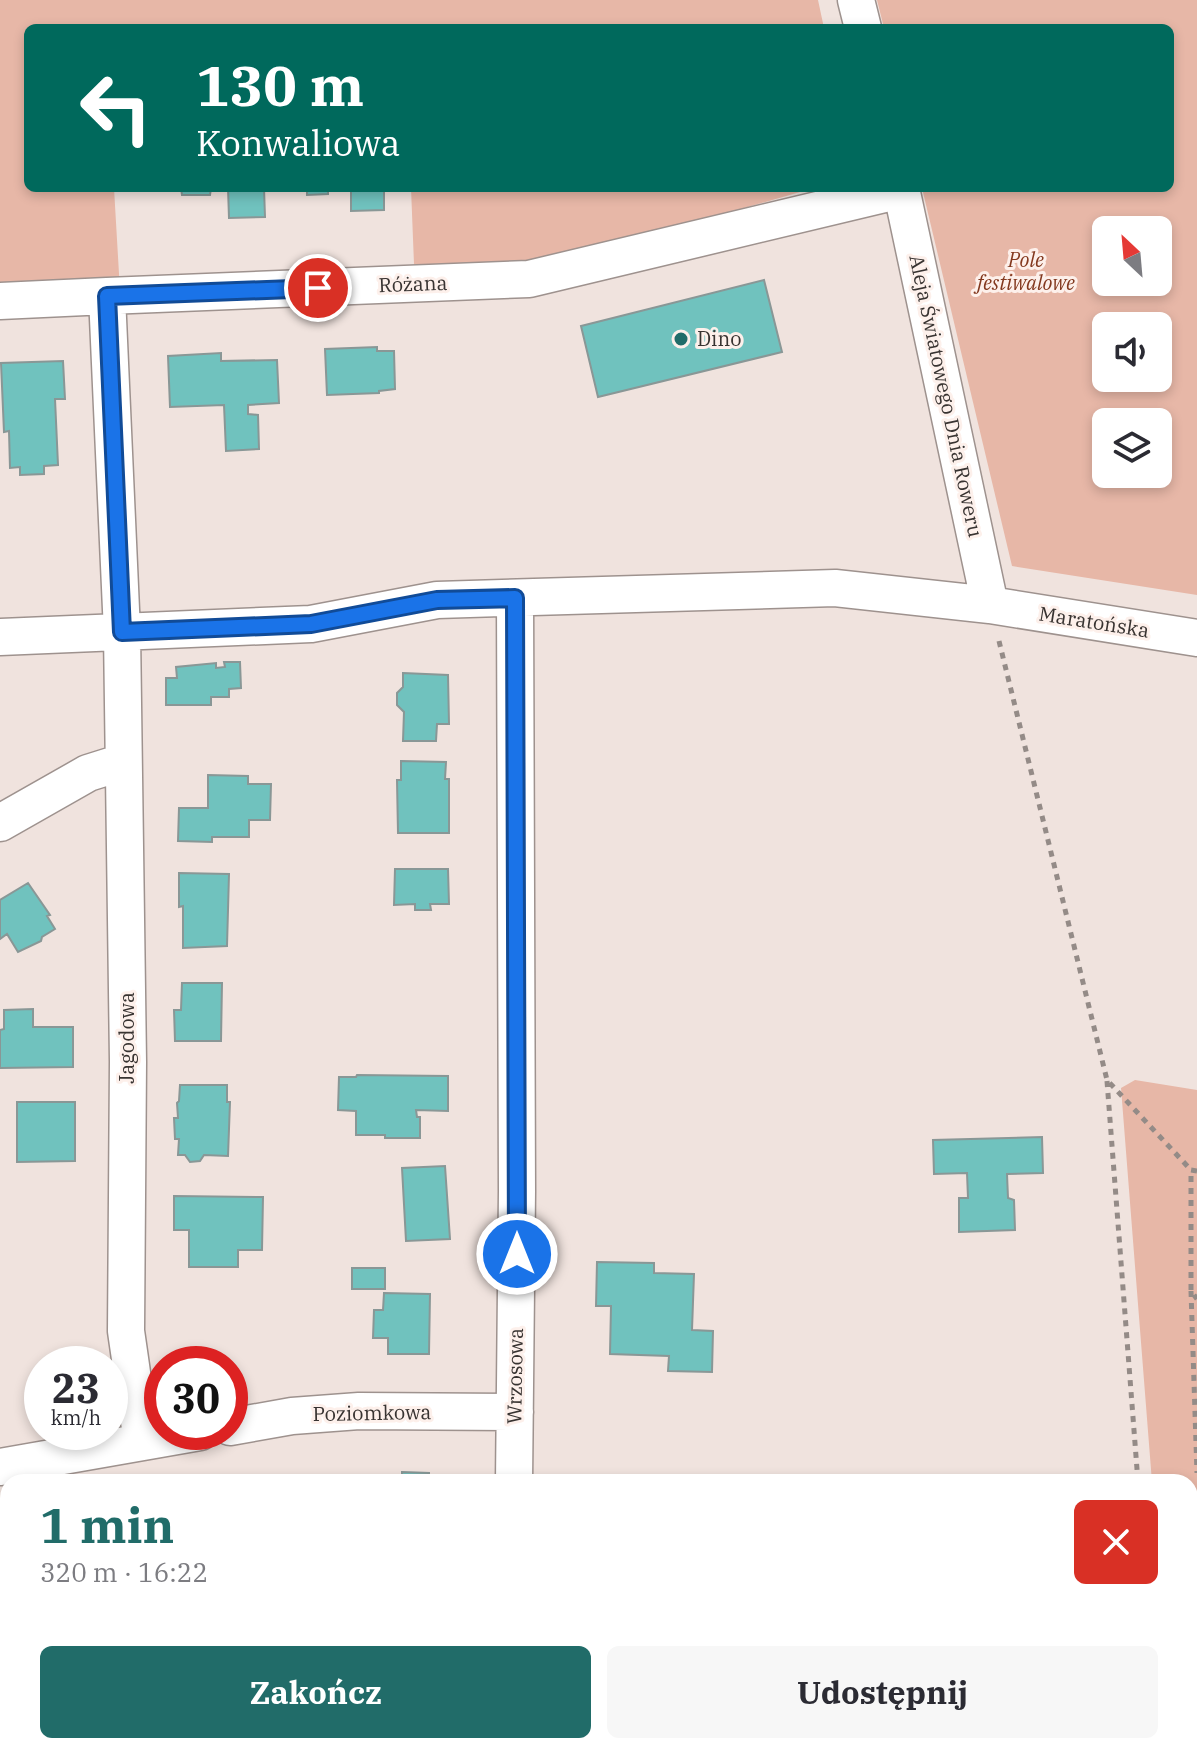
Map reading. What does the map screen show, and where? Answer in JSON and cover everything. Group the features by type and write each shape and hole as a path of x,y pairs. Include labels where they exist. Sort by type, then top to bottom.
{"street":[{"path":"856,0 862,24"},
{"name":"Różana","path":"0,301 529,279 889,192"},
{"name":"Aleja Światowego Dnia Roweru","path":"902,192 990,605"},
{"path":"107,296 122,632"},
{"name":"Maratońska","path":"0,637 311,624 437,600 835,588 990,605 1197,638"},
{"name":"Wrzosowa","path":"514,1474 517,1160 515,598"},
{"name":"Jagodowa","path":"122,632 128,1062 126,1331 142,1442"},
{"path":"0,823 88,773 123,762"},
{"name":"Poziomkowa","path":"248,1424 292,1416 359,1411 515,1412"},
{"path":"0,1467 142,1442"}],"path":[{"path":"990,605 1107,1080 1137,1474"},
{"path":"1107,1080 1194,1171 1191,1291 1197,1473"},
{"path":"1191,1291 1197,1299"}],"green space":[{"path":"0,0 818,0 823,24 24,24 24,192 114,192 121,308 0,319"},
{"name":"Pole festiwalowe","path":"877,0 1197,0 1197,595 1012,566 923,192 1174,192 1174,24 883,24"},
{"path":"411,192 800,192 490,281 414,264"},
{"path":"1135,1080 1197,1090 1197,1474 1151,1474 1121,1088"}],"building":[{"path":"182,192 210,192 210,195 182,195"},
{"path":"228,192 264,192 265,217 229,218"},
{"path":"307,192 328,192 328,194 307,195"},
{"path":"351,192 384,192 384,210 351,211"},
{"name":"Dino","path":"764,280 782,352 598,397 581,326"},
{"path":"377,347 377,351 394,351 395,389 379,393 327,395 325,349"},
{"path":"221,353 221,361 277,360 279,403 248,405 248,414 258,415 259,449 226,451 224,405 170,407 168,356"},
{"path":"63,361 65,399 55,399 58,465 44,466 44,474 20,475 20,467 10,468 9,431 4,432 1,363"},
{"path":"224,662 240,662 241,688 229,689 229,697 211,697 211,705 166,705 166,678 177,678 176,667 216,663 216,668 225,667"},
{"path":"403,673 448,675 449,724 437,724 436,741 403,741 404,712 397,705 397,693 403,687"},
{"path":"401,761 446,762 449,833 398,833 397,780 401,780"},
{"path":"208,775 248,776 248,784 271,784 270,820 249,820 249,837 212,837 212,842 178,841 179,808 208,808"},
{"path":"395,869 448,869 449,904 430,904 431,910 415,910 415,904 394,905"},
{"path":"179,873 229,874 227,946 183,948"},
{"path":"28,883 50,915 47,916 55,929 41,941 18,952 7,934 0,939 0,900"},
{"path":"182,983 222,983 221,1041 175,1041 174,1010 181,1010"},
{"path":"33,1009 33,1027 73,1027 73,1067 0,1068 0,1030 4,1029 4,1010"},
{"path":"448,1076 448,1111 416,1110 417,1117 420,1117 420,1138 356,1135 356,1111 338,1110 339,1077"},
{"path":"180,1085 227,1085 227,1102 230,1102 228,1156 204,1155 200,1161 190,1162 185,1155 178,1155 179,1139 175,1139 174,1118 178,1118"},
{"path":"17,1102 75,1102 75,1161 17,1162"},
{"path":"1042,1137 1043,1173 1007,1174 1008,1198 1014,1200 1015,1230 959,1232 959,1198 968,1198 967,1173 934,1174 933,1140"},
{"path":"445,1166 450,1239 406,1241 402,1168"},
{"path":"174,1196 263,1197 262,1250 238,1250 238,1267 189,1267 189,1230 174,1230"},
{"path":"597,1262 654,1263 654,1273 694,1274 692,1330 713,1331 712,1372 668,1371 669,1356 610,1354 611,1306 596,1306"},
{"path":"352,1268 385,1268 385,1289 352,1289"},
{"path":"384,1293 430,1294 429,1354 388,1354 388,1338 373,1338 374,1310 383,1310"},
{"path":"402,1472 429,1473 429,1474"}],"place":[{"name":"Dino","path":"681,339"}],"route":[{"path":"318,288 107,296 122,632 311,624 437,600 515,598 517,1254"}]}
